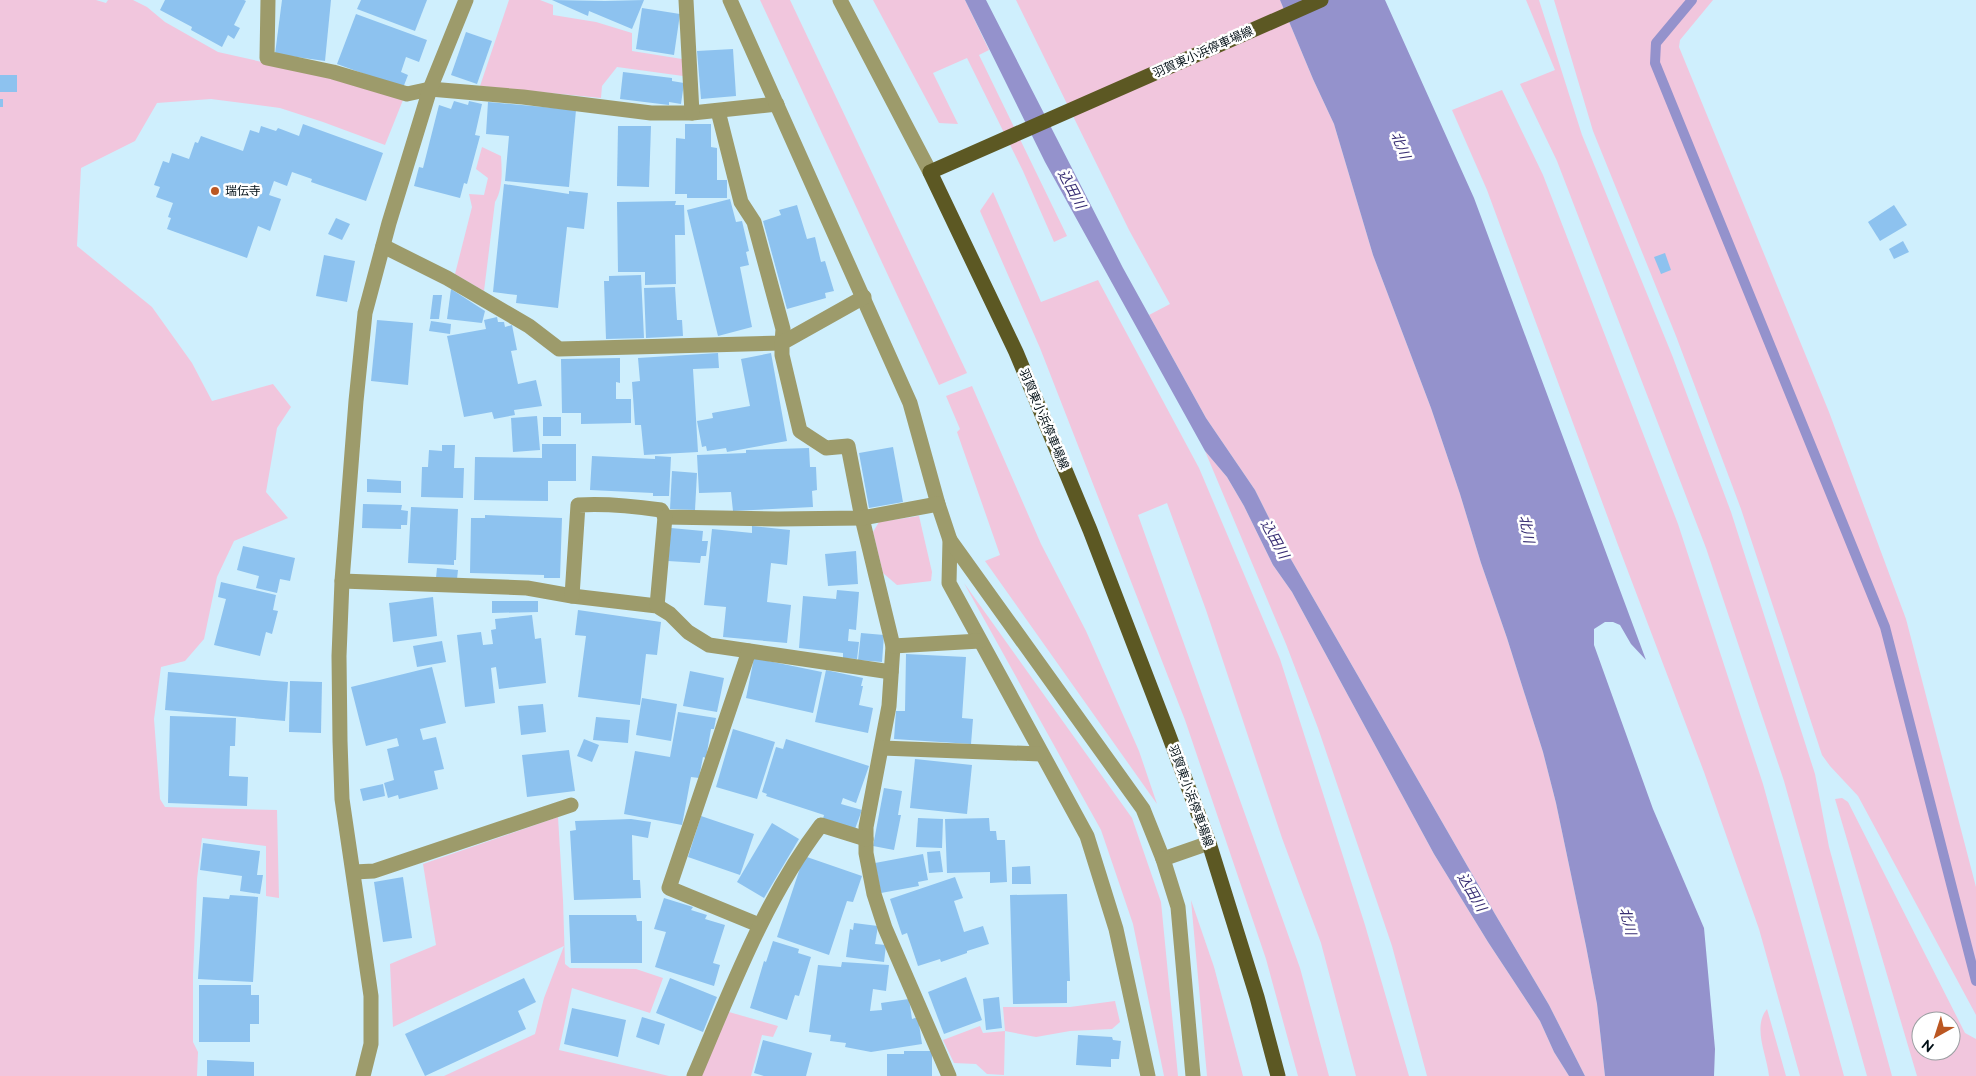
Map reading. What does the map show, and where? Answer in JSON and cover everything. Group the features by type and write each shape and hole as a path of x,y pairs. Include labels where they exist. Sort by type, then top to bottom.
{"main road":[{"name":"羽賀東小浜停車場線","path":"1278,1076 1257,997 1209,843 1094,540 1016,352 930,172 1321,0"}],"street":[{"path":"268,0 267,58 333,72 407,94 430,89 523,97 651,113 692,113 777,104"},
{"path":"363,1076 371,1044 372,996 342,799 339,656 342,581 365,314 383,246 430,89 466,0"},
{"path":"686,0 692,113"},
{"path":"730,0 910,403 950,540 1143,809 1163,859 1178,907 1193,1076"},
{"path":"840,0 930,172"},
{"path":"718,111 741,202 754,222 783,328 782,355 800,431 826,448 848,446 862,518 893,646 889,706 866,827 866,853 874,894 885,928 950,1076"},
{"path":"383,246 455,282 529,326 559,349 782,343 864,297"},
{"path":"572,596 578,505 598,503 623,504 661,510 665,517 657,606"},
{"path":"665,517 862,518 938,504"},
{"path":"950,540 949,583 1087,836 1116,929 1148,1076"},
{"path":"342,581 527,588 572,596 657,606 670,614 688,632 709,645 891,672"},
{"path":"893,646 980,641"},
{"path":"749,650 670,888 759,925"},
{"path":"882,748 1041,754"},
{"path":"354,872 374,871 571,805"},
{"path":"694,1076 759,925 803,848 821,825 866,838"},
{"path":"1163,859 1209,843"}],"shaded area":[{"path":"0,0 96,0 106,3 108,0 133,0 147,7 165,22 218,52 333,78 403,100 385,145 280,108 211,99 157,103 135,141 81,168 77,246 152,307 192,363 212,401 273,384 291,407 277,428 266,492 288,518 234,541 217,577 204,639 185,661 161,667 154,719 160,799 165,807 277,810 279,898 266,896 266,846 202,838 197,879 193,975 193,1042 198,1052 197,1076 0,1076"},
{"path":"509,0 540,0 553,5 553,15 596,22 632,33 632,51 682,59 683,76 617,67 602,86 601,98 480,86"},
{"path":"760,0 790,0 967,373 939,385"},
{"path":"873,0 965,0 989,50 979,55 1067,236 1054,242 1023,171 967,58 933,73 958,124 939,123"},
{"path":"1016,0 1280,0 1334,124 1373,255 1431,408 1543,752 1556,803 1586,946 1597,1004 1605,1076 1585,1076 1549,1005 1281,542 1255,490 1206,418 1149,315 1170,304 1129,230"},
{"path":"1526,0 1539,0 1582,135 1672,355 1731,512 1815,774 1829,847 1892,1076 1867,1076 1784,781 1706,548 1557,161 1520,84 1555,70"},
{"path":"1554,0 1713,0 1680,40 1679,47 1829,412 1906,619 1976,887 1976,1015 1858,796 1822,755 1741,509 1676,336 1593,131"},
{"path":"1502,90 1543,175 1678,524 1763,784 1844,1076 1800,1076 1759,929 1704,772 1487,190 1452,110"},
{"path":"482,147 501,156 502,168 501,186 495,202 484,291 455,274 472,207 469,194 484,195 488,178 476,169"},
{"path":"993,192 1041,302 1098,280 1199,468 1280,659 1365,925 1409,1076 1356,1076 1321,943 1282,838 1206,610 1167,503 1138,515 1300,968 1329,1076 1298,1076 1266,959 1185,720 1040,348 980,211"},
{"path":"972,386 1041,544 1086,631 1139,751 1157,804 985,561 1000,555 957,432 960,429 946,396"},
{"path":"1205,451 1227,477 1244,506 1273,565 1292,592 1434,854 1488,942 1540,1021 1554,1052 1569,1076 1427,1076 1392,946 1318,728 1286,644"},
{"path":"919,516 932,572 931,581 897,585 883,573 873,532 879,522"},
{"path":"964,583 1132,818 1161,902 1178,1076 1164,1076 1133,924 1101,830"},
{"path":"1842,798 1848,802 1954,1011 1911,1011 1911,1056 1835,799"},
{"path":"558,817 565,964 570,968 636,969 663,978 650,1013 572,988 559,1050 669,1076 444,1076 535,1034 544,998 564,946 393,1027 390,964 436,945 423,864"},
{"path":"1191,900 1214,967 1243,1076 1207,1076"},
{"path":"1115,1001 1120,1022 1112,1029 1070,1031 1036,1037 1005,1031 1003,1007 1070,1007"},
{"path":"1767,1009 1786,1076 1769,1076 1761,1033 1763,1016"},
{"path":"729,1012 778,1026 773,1037 762,1035 751,1076 701,1076"},
{"path":"1961,1025 1965,1033 1976,1039 1976,1076 1917,1076 1913,1061 1961,1061"},
{"path":"980,1026 983,1033 1005,1031 1004,1075 987,1074 976,1064 954,1063 943,1040"}],"water":[{"name":"込田川","path":"965,0 986,0 1123,268 1206,418 1255,490 1281,542 1549,1005 1585,1076 1569,1076 1554,1052 1540,1021 1488,942 1434,854 1292,592 1273,565 1244,506 1227,477 1205,451 1045,162"},
{"name":"北川","path":"1280,0 1385,0 1474,198 1646,660 1631,644 1620,625 1613,622 1605,622 1594,629 1594,645 1653,809 1704,928 1715,1049 1714,1076 1605,1076 1597,1004 1586,946 1556,803 1543,752 1431,408 1373,255 1334,124"}],"building":[{"path":"165,0 246,1 234,25 240,28 234,39 228,35 222,47 191,30 192,27 160,10"},
{"path":"282,0 331,0 325,61 275,54"},
{"path":"361,0 427,0 415,31 357,9"},
{"path":"552,0 644,0 632,29 589,11 588,16"},
{"path":"642,8 680,14 674,55 636,49"},
{"path":"356,14 427,40 419,62 406,57 401,72 408,75 403,88 337,64"},
{"path":"466,32 492,41 477,84 451,75"},
{"path":"733,49 736,96 701,99 697,51"},
{"path":"623,72 672,78 672,81 684,83 681,104 669,102 669,105 620,99"},
{"path":"0,75 17,75 17,92 0,92"},
{"path":"0,99 3,99 3,107 0,107"},
{"path":"454,101 468,105 469,101 482,104 475,135 480,136 467,184 464,183 460,198 414,186 419,167 423,168 439,105 451,109"},
{"path":"488,102 576,110 569,187 505,181 509,136 486,134"},
{"name":"瑞伝寺","path":"303,124 383,153 366,201 311,182 312,179 292,172 287,186 274,181 269,195 281,199 270,231 258,226 247,258 167,229 171,218 168,217 173,203 156,197 160,187 154,185 163,161 169,163 172,153 189,159 195,142 198,143 201,136 243,151 250,130 259,133 261,126 276,131 278,128 299,136"},
{"path":"685,124 711,124 711,147 717,148 717,180 727,180 727,198 687,198 687,194 675,194 676,138 685,139"},
{"path":"618,126 651,126 649,187 617,186"},
{"path":"504,184 569,194 569,191 588,193 584,229 567,227 558,308 516,303 517,295 493,292"},
{"path":"730,199 736,222 742,221 749,251 746,252 749,265 740,267 752,327 718,336 687,210"},
{"path":"676,201 675,205 684,205 685,235 675,235 676,284 645,285 645,272 618,272 617,202"},
{"path":"797,205 807,239 815,237 821,262 825,261 834,291 825,293 826,298 787,309 763,221 781,215 779,210"},
{"path":"1894,205 1907,225 1880,241 1868,222"},
{"path":"336,218 350,224 342,240 328,234"},
{"path":"1903,241 1909,252 1894,259 1889,249"},
{"path":"1665,253 1671,270 1661,274 1654,257"},
{"path":"324,255 355,261 347,302 316,296"},
{"path":"641,275 644,338 606,339 604,281 609,281 609,276"},
{"path":"675,287 677,320 682,320 683,336 646,338 644,288"},
{"path":"451,289 485,311 482,323 447,319"},
{"path":"433,295 442,295 439,319 430,319"},
{"path":"497,317 498,322 504,322 505,327 512,325 517,350 511,351 518,384 536,380 542,406 514,410 515,415 494,419 492,412 464,417 447,336 486,329 484,320"},
{"path":"377,320 413,323 408,385 371,381"},
{"path":"431,321 451,324 450,334 429,331"},
{"path":"718,353 719,368 693,369 698,452 644,455 641,425 635,425 632,382 640,381 638,358"},
{"path":"771,353 787,441 727,452 726,448 707,451 706,446 702,447 697,421 713,418 712,413 750,406 741,359"},
{"path":"620,358 620,383 616,382 616,399 631,399 631,423 581,424 581,413 562,413 561,359"},
{"path":"537,416 540,450 513,452 511,418"},
{"path":"543,417 561,417 561,436 543,436"},
{"path":"542,444 576,444 576,481 548,481 548,501 474,500 475,457 542,458"},
{"path":"442,445 455,445 454,468 464,468 463,498 421,497 422,467 428,467 429,450 442,451"},
{"path":"893,447 903,502 869,508 859,453"},
{"path":"809,448 810,467 816,467 817,490 812,491 813,507 733,511 731,492 699,493 697,455 746,453 746,450"},
{"path":"592,456 655,459 655,456 671,457 669,496 653,496 653,493 590,490"},
{"path":"672,471 697,473 695,510 670,509"},
{"path":"367,479 401,481 401,493 367,492"},
{"path":"363,504 402,505 401,510 408,511 407,525 401,525 401,529 362,528"},
{"path":"411,507 458,509 456,560 454,560 454,565 408,563"},
{"path":"485,515 562,518 560,578 544,578 544,575 470,573 471,518 485,518"},
{"path":"752,526 790,530 787,565 771,563 767,602 791,605 787,643 723,637 726,607 704,605 712,529 752,533"},
{"path":"671,528 703,531 702,541 708,541 706,556 701,556 700,563 668,561"},
{"path":"243,546 295,558 290,581 280,579 277,593 256,588 259,576 237,570"},
{"path":"856,551 858,584 828,586 825,554"},
{"path":"437,568 458,570 457,579 436,578"},
{"path":"221,582 276,595 273,610 278,611 272,634 266,632 260,656 214,645 226,599 218,597"},
{"path":"837,590 859,592 856,630 849,629 848,641 859,642 857,659 843,658 843,653 799,648 803,596 836,599"},
{"path":"433,597 437,636 393,642 389,603"},
{"path":"492,601 538,601 538,612 492,613"},
{"path":"578,610 661,622 657,655 646,654 640,705 578,697 586,636 575,635"},
{"path":"532,615 535,639 541,638 546,683 499,689 496,667 491,668 495,703 465,707 457,635 481,632 483,645 493,644 491,630 496,629 495,619"},
{"path":"861,633 884,635 882,662 858,660"},
{"path":"442,641 446,662 417,667 413,646"},
{"path":"906,654 966,657 962,718 973,719 971,744 894,739 896,711 905,711"},
{"path":"754,658 822,672 813,713 746,698"},
{"path":"432,667 446,723 420,729 423,740 436,737 444,769 434,771 438,789 399,799 398,795 388,798 384,783 394,780 387,749 399,746 397,738 366,746 351,687"},
{"path":"826,670 863,678 859,705 873,708 868,733 815,722"},
{"path":"690,671 724,678 717,712 683,706"},
{"path":"168,672 288,682 285,721 165,710"},
{"path":"290,681 322,682 321,733 289,732"},
{"path":"642,698 677,704 671,741 636,735"},
{"path":"543,704 546,732 521,735 518,706"},
{"path":"678,712 716,718 714,729 711,729 706,758 703,757 699,778 691,777 682,825 624,814 635,751 670,757"},
{"path":"170,716 236,718 235,746 230,746 229,776 248,777 247,806 168,803"},
{"path":"596,717 630,720 628,743 593,740"},
{"path":"733,729 775,742 757,799 716,787"},
{"path":"584,739 599,745 592,762 577,756"},
{"path":"786,739 869,766 856,803 843,798 841,804 862,810 855,829 823,819 824,815 766,796 767,794 762,792 776,747 783,749"},
{"path":"569,750 575,791 527,797 522,755"},
{"path":"915,759 972,765 967,814 910,808"},
{"path":"383,784 385,796 363,801 360,789"},
{"path":"884,788 902,791 898,815 901,815 894,850 873,846"},
{"path":"701,816 754,834 740,875 688,857"},
{"path":"918,818 943,819 942,848 916,847"},
{"path":"989,818 990,831 996,831 997,840 1005,840 1007,882 990,883 990,872 947,873 945,819"},
{"path":"631,819 651,822 648,838 632,835 633,880 640,880 641,898 574,900 570,831 576,830 575,821"},
{"path":"772,823 799,839 764,898 737,882"},
{"path":"203,843 260,851 257,875 263,875 260,894 240,891 242,876 200,870"},
{"path":"940,851 943,872 929,873 927,852"},
{"path":"923,854 928,880 918,882 919,886 881,893 875,863"},
{"path":"804,856 862,876 853,902 847,901 829,955 777,937"},
{"path":"1030,866 1031,884 1012,884 1012,867"},
{"path":"403,877 412,938 383,942 374,882"},
{"path":"955,877 963,898 954,901 964,932 983,926 989,944 941,962 940,959 918,966 907,933 902,935 890,899"},
{"path":"1067,894 1070,981 1067,981 1067,1003 1013,1004 1010,895"},
{"path":"230,895 258,897 253,982 198,979 203,897 229,899"},
{"path":"664,898 693,907 691,910 707,915 705,919 725,925 713,963 720,965 714,986 655,967 666,932 654,929"},
{"path":"569,915 636,915 637,921 642,921 642,963 571,963"},
{"path":"854,923 878,926 875,944 886,945 884,962 846,957 850,929 853,930"},
{"path":"773,941 799,949 798,953 811,957 799,996 795,995 787,1020 750,1008 764,961 766,962"},
{"path":"842,962 889,965 886,991 873,989 870,1011 882,1010 881,1003 909,999 912,1019 918,1017 922,1044 871,1052 845,1047 846,1043 830,1041 831,1035 809,1032 818,965 841,967"},
{"path":"966,977 982,1020 944,1034 928,992"},
{"path":"524,978 536,1002 518,1011 526,1029 425,1076 405,1034"},
{"path":"670,978 717,997 703,1032 656,1013"},
{"path":"199,985 251,985 251,995 259,995 259,1024 250,1024 250,1042 199,1042"},
{"path":"999,997 1002,1028 986,1030 983,999"},
{"path":"572,1008 626,1020 618,1057 564,1044"},
{"path":"642,1017 665,1024 659,1045 636,1037"},
{"path":"1078,1035 1112,1037 1113,1040 1121,1041 1119,1059 1111,1059 1111,1067 1076,1065"},
{"path":"763,1040 812,1053 806,1076 764,1076 754,1073"},
{"path":"904,1051 932,1051 932,1076 887,1076 887,1054 904,1054"},
{"path":"207,1060 254,1062 254,1076 207,1076"}],"waterway":[{"path":"1692,0 1656,43 1655,63 1885,627 1976,981"}],"place":[{"name":"瑞伝寺","path":"215,191"}]}
